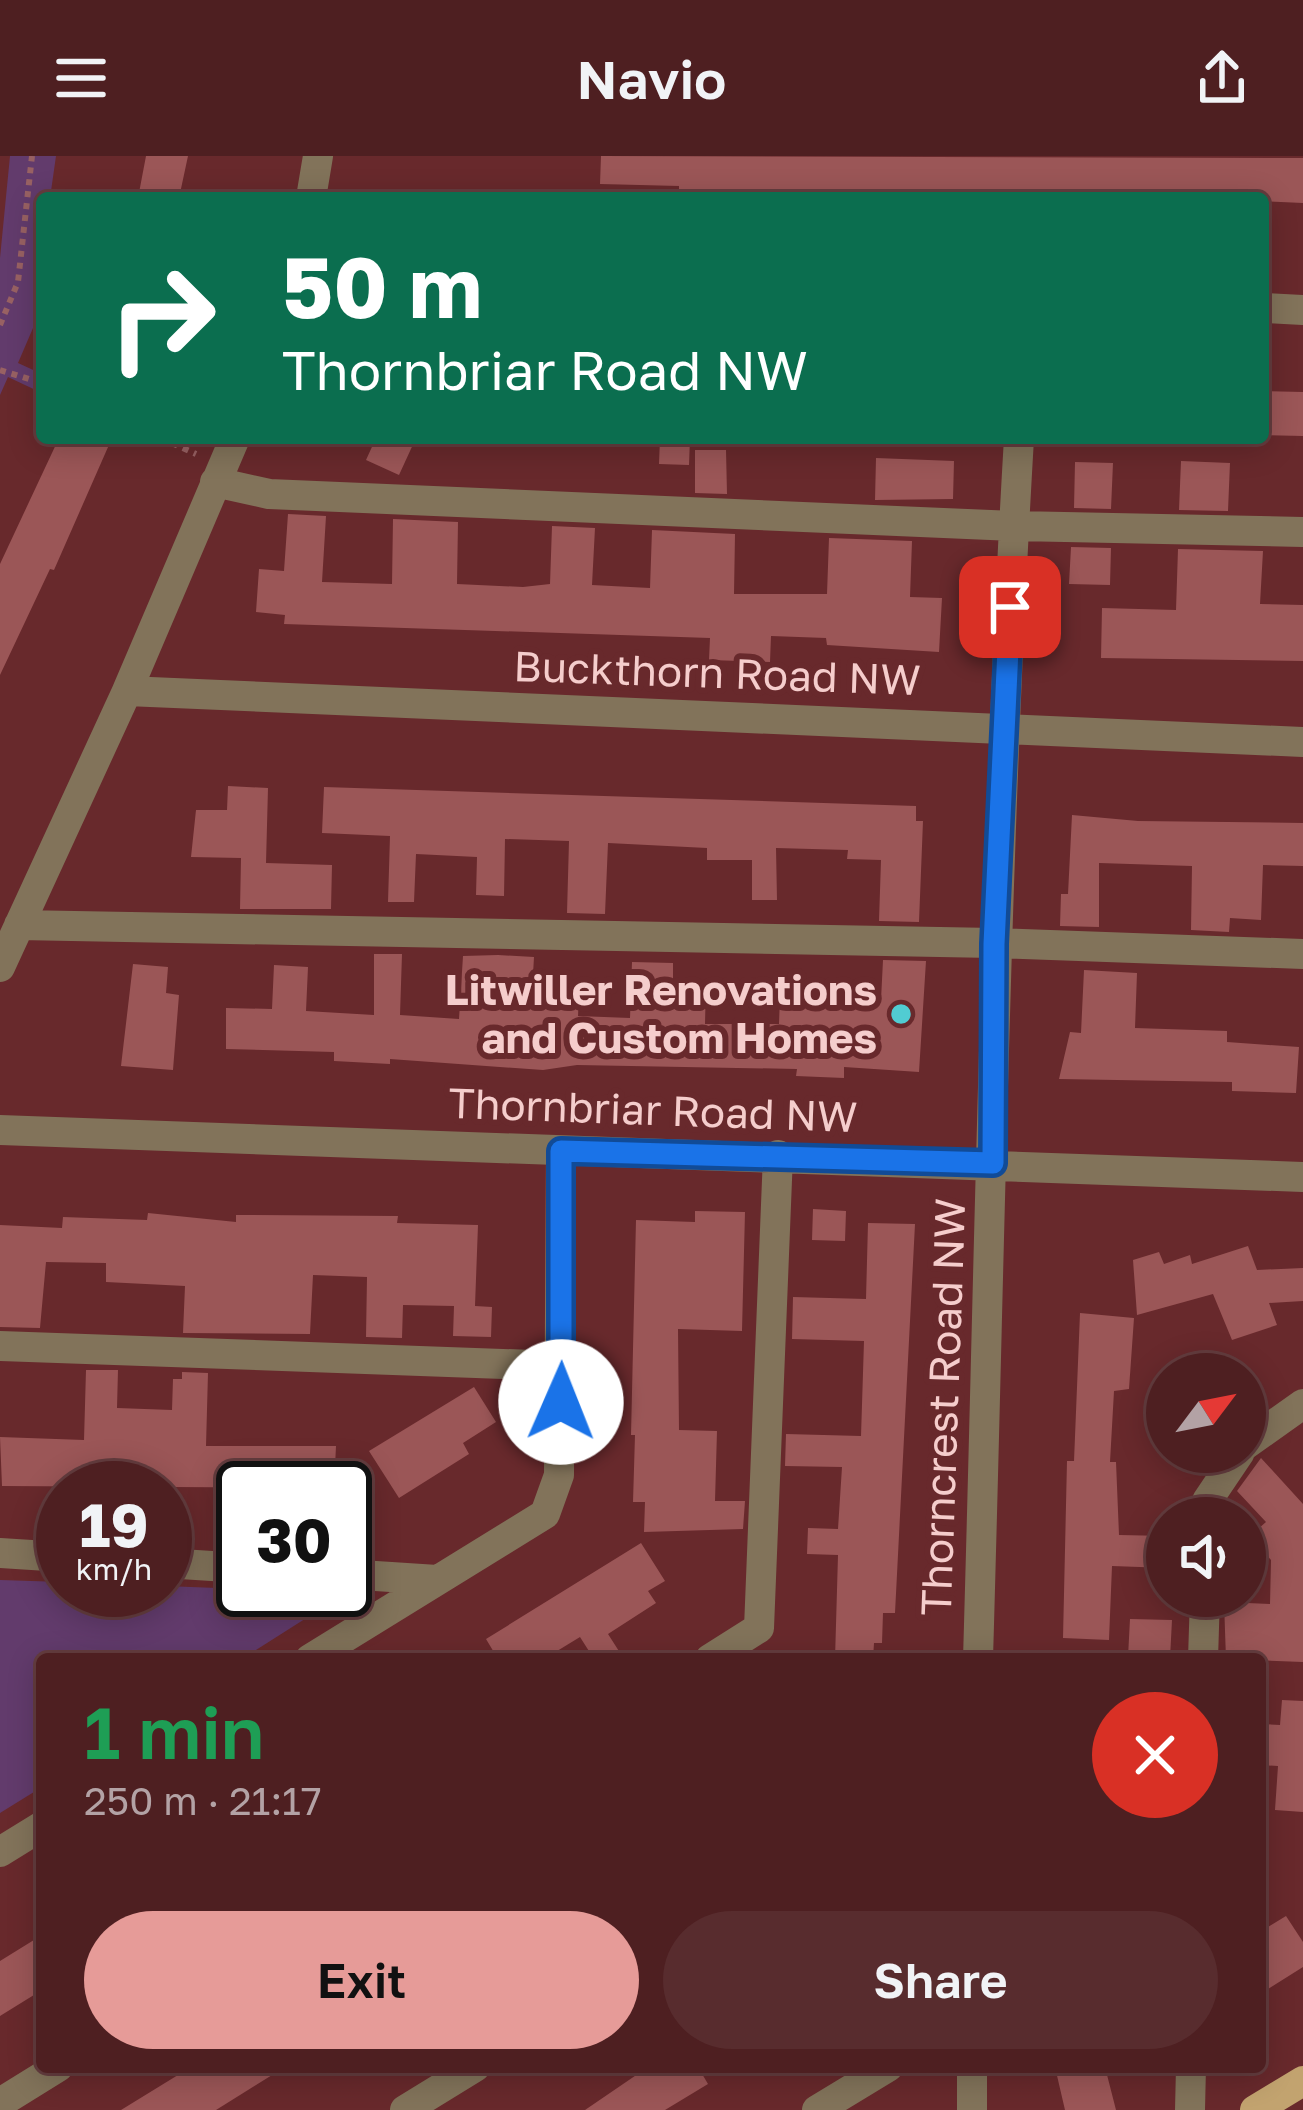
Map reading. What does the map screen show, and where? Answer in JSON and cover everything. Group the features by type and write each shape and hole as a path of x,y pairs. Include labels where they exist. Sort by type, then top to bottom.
{"main road":[{"path":"1255,2110 1303,2081"}],"street":[{"path":"312,192 318,156"},
{"path":"1269,308 1303,310"},
{"path":"0,967 127,691 232,444"},
{"name":"Thorncrest Road NW","path":"978,1653 993,1163 994,944 1019,444"},
{"path":"215,482 269,494 1014,526 1303,532"},
{"name":"Buckthorn Road NW","path":"127,691 1303,742"},
{"path":"20,925 1303,954"},
{"name":"Thornbriar Road NW","path":"0,1130 1303,1177"},
{"path":"320,1653 545,1514 559,1475 561,1151"},
{"path":"720,1653 760,1628 778,1155"},
{"path":"0,1346 562,1366"},
{"path":"1266,1431 1303,1404"},
{"path":"0,1553 36,1555"},
{"path":"372,1576 436,1580"},
{"path":"1203,1653 1204,1617"},
{"path":"0,1852 36,1830"},
{"path":"0,2103 48,2073"},
{"path":"405,2110 465,2073"},
{"path":"817,2110 878,2073"},
{"path":"971,2110 972,2073"},
{"path":"1190,2110 1191,2073"}],"path":[{"path":"0,326 18,282 32,156"},
{"path":"0,370 36,381"}],"shaded area":[{"path":"10,156 56,156 51,192 36,192 36,321 18,363 36,371 36,390 8,377 0,395 0,258"},
{"path":"0,1580 36,1581 36,1617 192,1617 192,1587 216,1588 216,1617 308,1617 251,1653 36,1653 36,1791 0,1813"}],"building":[{"path":"146,156 188,156 180,192 139,192"},
{"path":"601,156 1303,158 1303,203 1269,201 1269,192 679,191 679,186 600,184"},
{"path":"1269,391 1303,392 1303,436 1269,435"},
{"path":"56,444 109,444 54,570 50,569 0,675 0,564"},
{"path":"373,444 413,444 399,475 366,460"},
{"path":"660,444 690,444 689,465 659,464"},
{"path":"695,450 726,450 727,494 695,493"},
{"path":"876,458 954,461 953,499 875,500"},
{"path":"1181,461 1230,463 1228,511 1179,510"},
{"path":"1075,462 1113,463 1111,509 1074,508"},
{"path":"288,514 326,516 322,582 392,584 393,519 458,522 457,584 523,587 550,584 552,526 595,528 592,585 650,588 652,530 735,534 734,594 827,594 829,538 912,541 910,597 942,598 939,652 827,645 826,638 771,636 770,662 709,660 710,638 284,624 285,615 256,612 259,569 284,571"},
{"path":"1071,547 1111,548 1110,585 1069,584"},
{"path":"1178,549 1263,551 1260,604 1303,605 1303,661 1101,658 1102,608 1176,610"},
{"path":"228,786 268,788 266,863 332,865 331,909 240,909 241,858 191,857 196,810 227,810"},
{"path":"324,787 916,806 916,821 923,821 919,922 879,921 881,860 847,859 848,850 776,848 777,900 752,900 752,860 707,860 707,848 608,843 605,914 567,913 569,841 505,839 504,896 476,895 477,857 416,854 414,902 388,902 390,836 322,833"},
{"path":"1072,815 1138,821 1303,823 1303,866 1263,865 1261,920 1230,918 1229,932 1191,930 1192,866 1099,863 1099,927 1060,926 1061,894 1068,894"},
{"path":"374,954 402,954 400,1015 459,1019 463,956 498,955 534,957 532,992 579,994 578,1016 630,1018 632,962 673,963 673,981 706,982 705,1024 779,1024 780,996 881,1000 883,960 926,961 919,1072 844,1067 844,1078 796,1076 797,1069 577,1065 543,1070 390,1059 390,1064 334,1061 334,1052 226,1049 226,1008 272,1009 274,965 308,967 306,1011 374,1015"},
{"path":"133,964 168,967 166,993 179,995 173,1070 121,1066"},
{"path":"1084,970 1137,973 1135,1028 1227,1031 1227,1042 1299,1047 1296,1093 1232,1091 1232,1082 1059,1079 1070,1032 1081,1033"},
{"path":"813,1209 846,1211 845,1241 812,1240"},
{"path":"695,1211 745,1212 742,1331 678,1329 679,1430 717,1431 715,1501 745,1501 743,1529 644,1532 645,1502 633,1502 635,1435 631,1435 636,1220 695,1222"},
{"path":"148,1213 236,1222 236,1215 398,1216 397,1223 478,1225 475,1306 492,1307 491,1337 453,1336 454,1306 403,1305 402,1338 366,1337 367,1277 313,1275 310,1334 183,1333 185,1286 106,1282 106,1263 46,1262 40,1328 0,1327 0,1225 62,1228 63,1217 147,1220"},
{"path":"868,1223 915,1224 895,1613 883,1613 882,1643 874,1643 873,1653 835,1653 838,1555 807,1554 808,1528 838,1529 842,1467 785,1466 786,1434 861,1436 864,1341 792,1339 793,1297 866,1299"},
{"path":"1248,1246 1257,1270 1303,1268 1303,1301 1269,1303 1277,1325 1232,1340 1213,1294 1137,1315 1133,1260 1159,1252 1164,1264 1190,1255 1192,1264"},
{"path":"1080,1313 1134,1318 1129,1389 1114,1391 1110,1462 1116,1462 1119,1535 1146,1536 1146,1567 1112,1566 1109,1640 1063,1638 1067,1461 1074,1461"},
{"path":"86,1370 118,1370 117,1408 172,1410 173,1379 182,1379 182,1372 208,1373 206,1446 336,1446 335,1461 216,1461 216,1487 192,1487 192,1461 36,1461 36,1486 2,1486 0,1437 84,1440"},
{"path":"474,1387 496,1422 463,1443 469,1454 399,1498 369,1451"},
{"path":"1266,1463 1303,1504 1303,1662 1266,1661 1266,1653 1226,1653 1225,1617 1266,1617 1266,1604 1270,1604 1266,1497 1243,1497 1237,1491 1250,1473 1266,1473"},
{"path":"641,1543 665,1581 648,1591 656,1603 608,1634 620,1653 590,1653 580,1637 554,1653 494,1653 486,1639"},
{"path":"1130,1619 1172,1620 1170,1653 1128,1653"},
{"path":"1282,1700 1303,1701 1303,1812 1275,1810 1278,1766 1266,1765 1266,1724 1280,1725"},
{"path":"1286,1916 1303,1942 1303,1967 1266,1990 1266,1928"},
{"path":"36,1939 36,1994 0,2016 0,1961"},
{"path":"181,2073 275,2073 216,2110 121,2110"},
{"path":"639,2073 702,2073 708,2084 665,2110 585,2110"},
{"path":"1056,2073 1107,2073 1116,2110 1065,2110"}],"place":[{"name":"Litwiller Renovations and Custom Homes","path":"901,1014"}],"route":[{"path":"561,1402 561,1151 993,1163 994,944 1010,607"}]}
